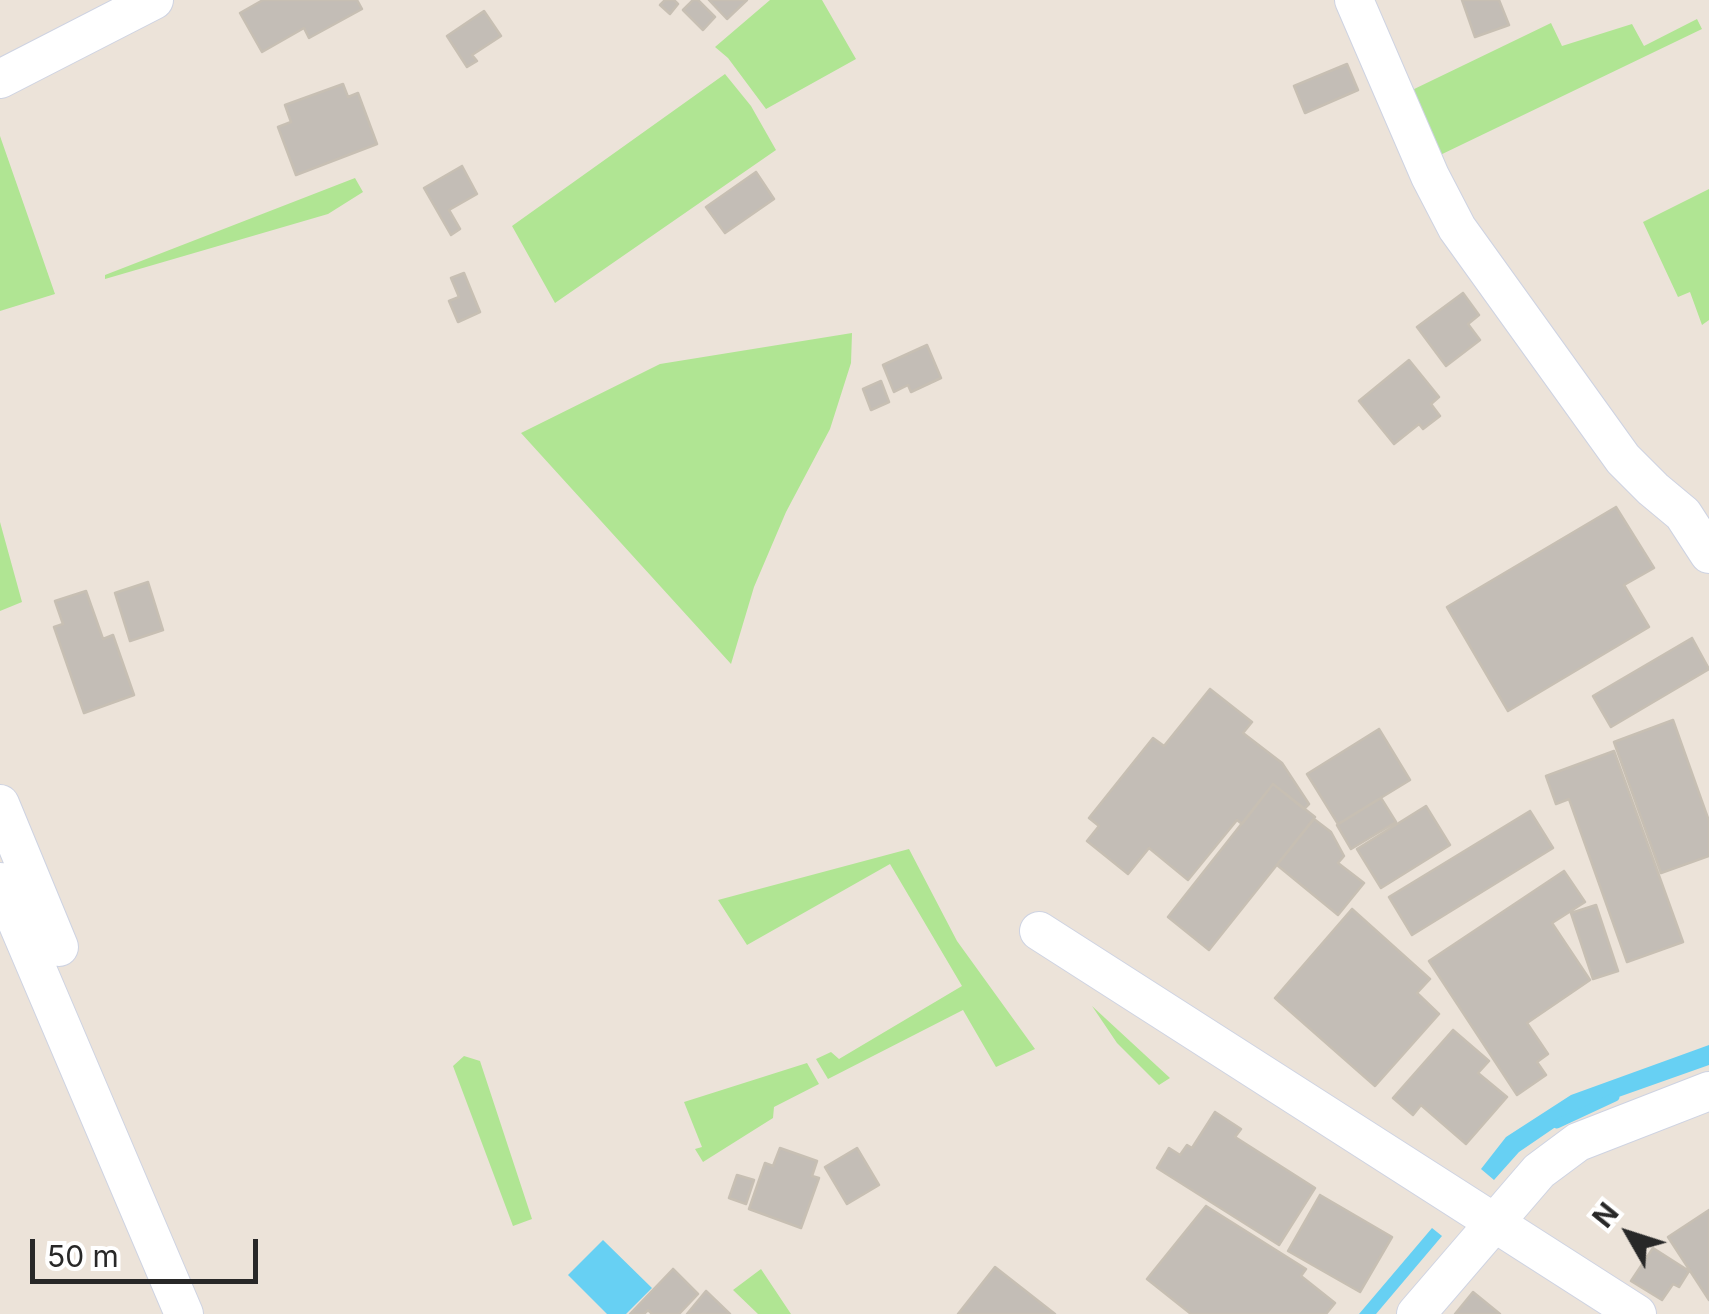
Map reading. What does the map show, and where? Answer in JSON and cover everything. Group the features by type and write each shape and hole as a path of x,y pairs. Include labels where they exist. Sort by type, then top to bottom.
{"street":[{"path":"0,79 154,0"},
{"path":"1354,0 1456,228 1624,458 1703,530"},
{"path":"0,804 59,947"},
{"path":"0,882 184,1314"},
{"path":"1040,931 1636,1314"},
{"path":"1416,1314 1539,1170 1578,1142 1709,1091"}],"green space":[{"path":"770,0 822,0 856,59 766,109 728,58 715,47"},
{"path":"1697,19 1702,29 1436,157 1408,92 1551,23 1562,46 1632,24 1644,46"},
{"path":"725,74 751,106 776,150 555,303 512,226"},
{"path":"0,136 55,294 0,311"},
{"path":"355,178 363,192 328,214 105,279 105,275"},
{"path":"1709,189 1709,320 1702,325 1690,292 1678,297 1643,222"},
{"path":"852,333 851,363 830,429 786,512 754,587 731,664 521,433 660,364"},
{"path":"0,522 22,602 0,611"},
{"path":"909,849 957,941 1035,1049 996,1067 963,1010 828,1079 816,1059 831,1052 839,1059 962,986 890,864 747,945 718,900"},
{"path":"1092,1006 1170,1078 1159,1085 1117,1043"},
{"path":"464,1056 480,1061 532,1219 513,1226 453,1066"},
{"path":"807,1063 819,1084 774,1107 773,1118 703,1162 695,1149 702,1147 684,1102"},
{"path":"761,1269 791,1314 758,1314 733,1290"}],"water":[{"path":"1709,1045 1709,1065 1579,1111 1519,1152 1494,1180 1481,1169 1506,1137 1571,1095"},
{"path":"1432,1228 1442,1236 1376,1314 1359,1314"},
{"path":"603,1240 652,1288 626,1314 607,1314 568,1275"}],"building":[{"path":"263,0 357,0 362,9 309,38 304,28 262,52 240,13"},
{"path":"665,0 678,4 670,14 660,5"},
{"path":"698,0 715,17 703,30 683,10"},
{"path":"709,0 747,0 727,19"},
{"path":"1462,0 1499,0 1509,25 1475,37"},
{"path":"484,11 501,36 472,55 477,61 467,67 447,36"},
{"path":"1347,64 1358,90 1305,113 1294,86"},
{"path":"343,84 348,97 358,93 377,144 296,175 278,127 291,122 285,105"},
{"path":"462,166 477,194 449,210 460,229 451,235 424,188"},
{"path":"756,172 774,199 725,233 706,207"},
{"path":"464,273 480,312 458,322 449,301 459,297 451,278"},
{"path":"1463,293 1479,315 1468,324 1480,340 1446,366 1417,327"},
{"path":"927,345 941,378 911,392 908,385 894,392 883,365"},
{"path":"1409,360 1439,397 1431,404 1440,416 1423,429 1419,424 1394,444 1359,401"},
{"path":"881,381 889,402 871,410 863,389"},
{"path":"1616,507 1654,568 1624,585 1649,627 1508,711 1447,607"},
{"path":"148,582 163,630 130,641 115,593"},
{"path":"86,591 103,639 113,635 134,695 84,713 54,627 63,624 55,601"},
{"path":"1692,638 1709,669 1611,727 1593,696"},
{"path":"1210,689 1252,722 1243,733 1282,763 1309,804 1304,809 1273,784 1242,824 1237,820 1188,880 1149,848 1128,874 1087,841 1099,826 1089,818 1153,738 1164,746"},
{"path":"1673,720 1709,821 1709,856 1661,873 1614,742"},
{"path":"1379,729 1410,780 1338,824 1307,774"},
{"path":"1614,751 1683,942 1627,962 1569,799 1556,804 1546,776"},
{"path":"1273,784 1315,817 1209,950 1168,917"},
{"path":"1381,798 1396,822 1351,849 1337,825"},
{"path":"1426,806 1450,845 1381,888 1357,849"},
{"path":"1530,811 1553,848 1412,935 1389,897"},
{"path":"1314,819 1331,832 1344,856 1338,863 1364,883 1338,915 1277,865"},
{"path":"1564,871 1585,902 1552,923 1590,980 1527,1023 1548,1054 1537,1062 1546,1075 1517,1095 1429,961"},
{"path":"1596,905 1618,971 1593,979 1571,913"},
{"path":"1352,909 1430,979 1417,993 1439,1014 1375,1086 1275,998"},
{"path":"1453,1030 1489,1061 1478,1073 1507,1097 1466,1144 1421,1105 1413,1115 1393,1098"},
{"path":"1215,1112 1241,1129 1235,1137 1315,1188 1279,1245 1157,1168 1169,1148 1180,1155 1187,1145 1192,1148"},
{"path":"780,1148 817,1161 812,1176 819,1178 801,1228 749,1209 765,1163 773,1166"},
{"path":"857,1148 879,1185 847,1204 825,1167"},
{"path":"737,1175 754,1180 746,1204 729,1198"},
{"path":"1320,1195 1392,1237 1360,1292 1288,1251"},
{"path":"1206,1206 1306,1269 1301,1276 1335,1303 1326,1314 1191,1314 1147,1279"},
{"path":"1709,1210 1709,1300 1668,1237"},
{"path":"1653,1248 1689,1271 1679,1287 1673,1284 1662,1300 1631,1281"},
{"path":"995,1267 1055,1314 958,1314"},
{"path":"673,1269 698,1294 679,1314 652,1314 648,1310 644,1314 630,1314"},
{"path":"706,1291 730,1314 687,1314"},
{"path":"1473,1292 1500,1314 1455,1314"}],"waterway":[{"path":"1557,1124 1615,1097"}]}
